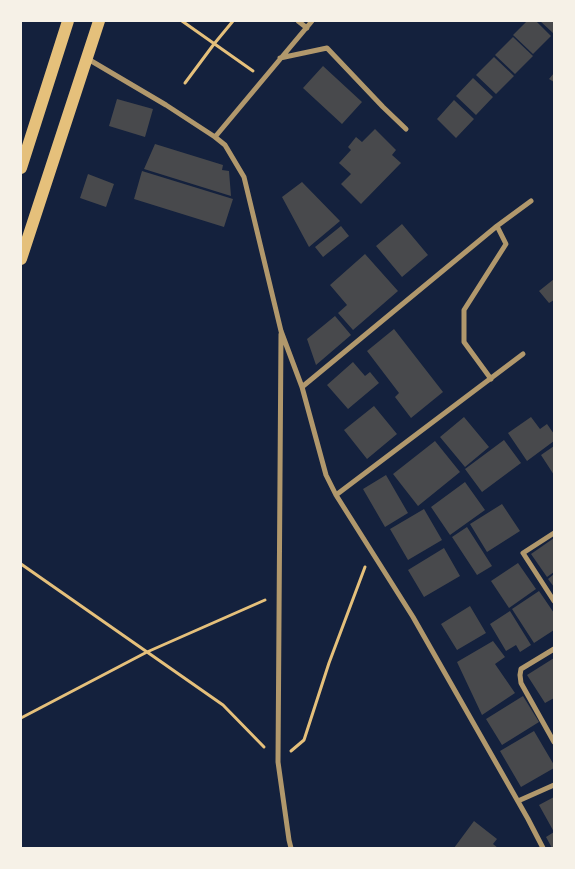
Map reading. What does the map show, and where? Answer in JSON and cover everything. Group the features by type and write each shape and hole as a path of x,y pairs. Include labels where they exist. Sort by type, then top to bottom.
{"main road":[{"path":"21,168 68,21"},
{"path":"21,259 99,21"}],"street":[{"path":"298,21 306,28"},
{"path":"215,137 312,21"},
{"path":"280,58 327,48 406,129"},
{"path":"88,59 166,105 225,144 244,177 281,331 302,387 326,475 336,495 372,550 518,801 543,848"},
{"path":"302,387 497,226 532,201"},
{"path":"491,379 464,342 464,310 506,244 497,226"},
{"path":"281,331 278,762 288,840 291,848"},
{"path":"336,495 524,354"},
{"path":"554,533 523,554 554,601"},
{"path":"554,648 521,669 520,675 521,683 554,742"},
{"path":"518,801 554,785"}],"path":[{"path":"182,21 264,78"},
{"path":"185,83 233,21"},
{"path":"21,564 223,705 278,762 304,740 329,663 372,550"},
{"path":"21,718 147,652 280,593"}],"building":[{"path":"527,21 536,21 551,36 533,54 513,35"},
{"path":"540,21 554,21 554,32 553,33"},
{"path":"513,37 533,56 515,74 495,55"},
{"path":"494,57 514,76 496,94 476,75"},
{"path":"323,66 362,102 342,124 303,88"},
{"path":"554,73 554,82 549,79"},
{"path":"473,78 493,97 476,115 456,96"},
{"path":"117,99 153,109 145,137 109,126"},
{"path":"454,100 474,119 456,138 437,119"},
{"path":"375,129 396,150 392,155 401,163 361,204 341,184 351,174 339,163 351,150 348,147 356,137 362,142"},
{"path":"155,144 223,165 222,170 229,171 231,196 144,169"},
{"path":"142,171 233,199 224,227 134,199"},
{"path":"88,174 114,184 106,207 80,198"},
{"path":"302,182 340,221 309,247 282,197"},
{"path":"402,224 428,255 402,277 376,246"},
{"path":"341,226 349,236 323,257 315,247"},
{"path":"365,254 398,291 353,330 338,313 347,305 330,285"},
{"path":"554,279 554,300 549,303 539,291"},
{"path":"335,316 351,335 316,365 307,339"},
{"path":"394,329 443,392 411,418 395,397 399,393 367,351"},
{"path":"353,362 365,376 370,372 379,383 348,409 327,385"},
{"path":"374,406 397,434 367,459 344,430"},
{"path":"464,417 489,447 465,467 440,437"},
{"path":"531,417 540,429 547,424 554,434 554,441 527,461 508,433"},
{"path":"504,440 521,463 482,492 465,469"},
{"path":"435,441 460,472 418,506 393,474"},
{"path":"554,446 554,475 541,455"},
{"path":"386,475 408,513 385,527 363,489"},
{"path":"465,482 485,510 450,535 431,507"},
{"path":"502,504 520,531 487,552 470,524"},
{"path":"424,509 442,540 408,560 390,529"},
{"path":"467,527 492,566 477,575 452,537"},
{"path":"554,538 554,572 547,577 531,554"},
{"path":"444,548 460,576 424,597 408,570"},
{"path":"518,563 536,589 509,608 491,581"},
{"path":"554,574 554,587 548,579"},
{"path":"539,591 554,613 554,630 534,643 512,609"},
{"path":"470,606 486,633 457,650 441,624"},
{"path":"510,611 531,645 520,652 516,645 506,651 490,624"},
{"path":"493,641 505,657 495,664 515,693 482,715 457,662"},
{"path":"554,658 554,698 545,703 527,675"},
{"path":"523,696 539,722 502,745 486,719"},
{"path":"534,731 554,768 521,787 500,751"},
{"path":"554,797 554,832 539,805"},
{"path":"474,821 497,839 493,844 498,848 454,848"},
{"path":"554,832 554,848 552,848 546,837"}]}
